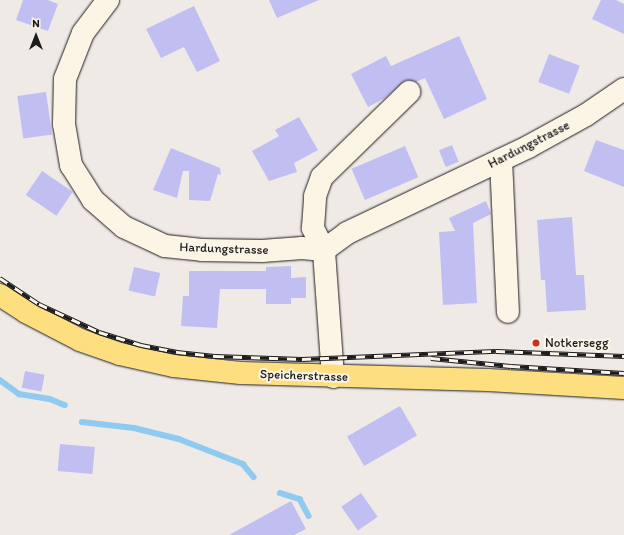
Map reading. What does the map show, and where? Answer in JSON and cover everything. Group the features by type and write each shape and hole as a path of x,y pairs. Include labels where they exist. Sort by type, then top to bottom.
{"main road":[{"name":"Speicherstrasse","path":"0,295 26,312 80,340 149,362 213,371 333,377 481,380 624,388"}],"street":[{"name":"Hardungstrasse","path":"108,0 83,33 65,79 64,124 71,165 93,200 124,227 165,246 202,250 262,251 302,248 324,250 347,233 501,160 586,115 624,89"},
{"path":"333,377 324,250 313,228 315,196 322,177 409,92"},
{"path":"501,160 508,312"}],"building":[{"path":"23,0 48,0 58,4 48,31 16,20"},
{"path":"269,0 319,0 277,18"},
{"path":"601,0 616,0 624,4 624,34 592,19"},
{"path":"194,6 220,61 197,72 184,47 161,58 146,29"},
{"path":"459,36 487,99 444,119 425,78 416,82 406,80 385,98 368,107 351,74 386,56 391,66"},
{"path":"549,54 580,66 569,94 538,82"},
{"path":"46,92 52,135 23,139 17,96"},
{"path":"299,117 318,150 294,163 297,172 269,181 252,151 279,136 275,130"},
{"path":"596,140 624,150 624,187 584,171"},
{"path":"452,145 459,162 446,167 439,150"},
{"path":"405,146 418,177 365,200 352,169"},
{"path":"171,148 220,168 221,175 218,174 210,201 189,200 189,171 183,171 177,198 153,190"},
{"path":"42,171 73,192 56,216 26,195"},
{"path":"486,201 491,214 473,223 477,303 443,305 439,232 455,231 449,218"},
{"path":"572,217 576,275 584,275 586,310 547,312 545,280 541,280 537,220"},
{"path":"291,266 291,278 306,277 306,298 291,298 291,304 266,304 266,289 220,289 217,328 181,326 183,296 189,296 189,271 266,271 266,267"},
{"path":"134,267 160,273 155,296 129,290"},
{"path":"25,371 45,375 41,392 22,388"},
{"path":"400,406 417,435 364,466 347,436"},
{"path":"60,444 95,447 93,474 58,471"},
{"path":"361,493 378,517 358,531 341,507"},
{"path":"291,501 306,529 294,535 229,535"}],"waterway":[{"path":"0,380 19,394 50,399 65,405"},
{"path":"82,422 134,428 179,439 243,464 254,477"},
{"path":"280,493 300,499 309,516"}],"railway":[{"path":"0,278 39,304 99,332 141,345 177,352 215,356 302,359 496,351 624,356"},
{"path":"431,358 511,366 624,373"}],"place":[{"name":"Notkersegg","path":"536,343"}]}
